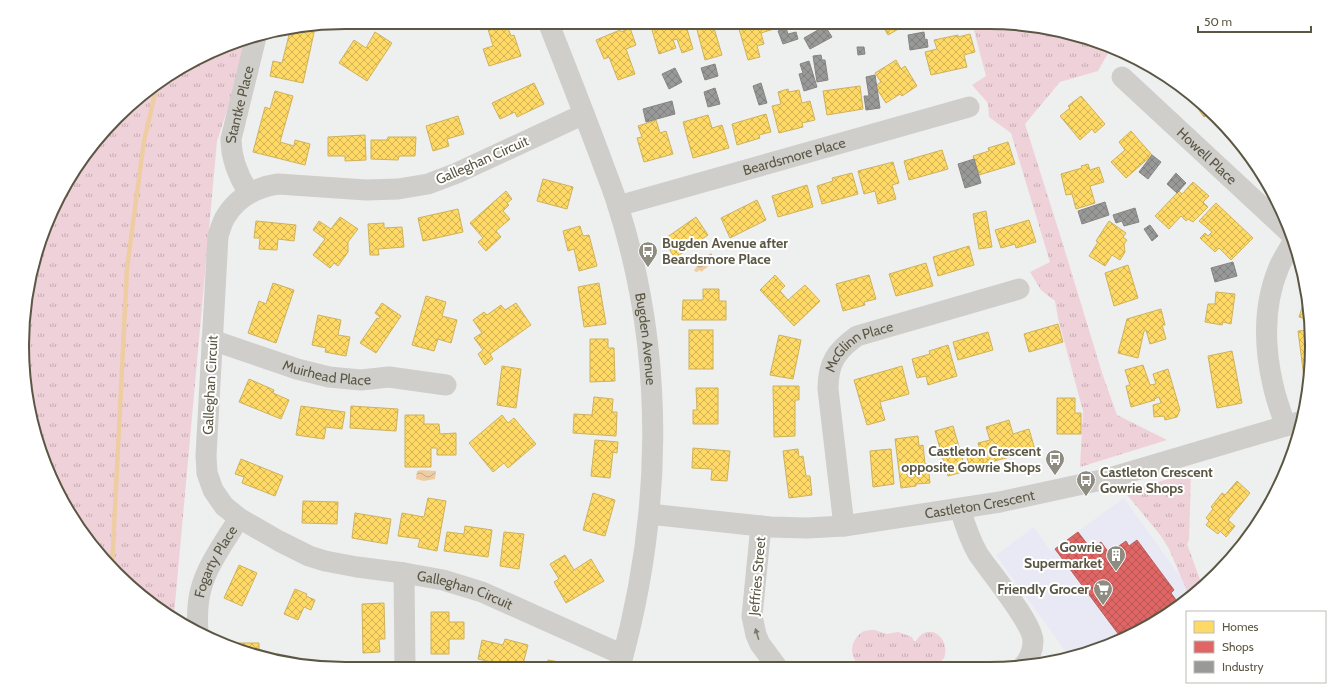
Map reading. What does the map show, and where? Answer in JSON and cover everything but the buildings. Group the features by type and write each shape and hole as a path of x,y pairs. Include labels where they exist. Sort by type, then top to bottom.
{"street":[{"name":"Bugden Avenue","path":"551,29 618,206 638,284 650,362 654,439 653,475 639,586 622,661"},
{"name":"Stantke Place","path":"248,193 234,165 231,139 255,43"},
{"name":"Howell Place","path":"1122,77 1281,225"},
{"name":"Beardsmore Place","path":"618,206 969,107"},
{"name":"Galleghan Circuit","path":"584,114 456,173 428,184 398,189 366,190 278,184 268,185 248,193 240,200 226,216 218,236 206,456 207,473 213,490 224,506 239,518 279,541 320,559 357,567 443,580 482,592 622,661"},
{"path":"1289,248 1279,267 1269,298 1267,315 1267,350 1273,385 1294,424"},
{"name":"McGlinn Place","path":"844,526 828,389 828,379 832,362 842,347 857,336 1019,290"},
{"name":"Muirhead Place","path":"212,340 297,369 329,377 361,380 389,377 446,385"},
{"name":"Castleton Crescent","path":"649,514 761,526 807,528 844,526 1000,502 1138,470 1294,424"},
{"path":"960,509 968,533 978,553 1027,623 1033,640 1031,652 1028,659"},
{"name":"Fogarty Place","path":"198,625 197,614 201,589 210,566 239,518"},
{"name":"Jeffries Street","path":"761,526 752,616 756,635 760,644 773,662"},
{"path":"404,573 405,662"}],"shaded area":[{"path":"1124,498 1190,590 1147,620 1110,638 1066,652 996,555 1034,527 1051,551"}],"green space":[{"path":"974,29 1009,30 1050,35 1108,52 1098,71 1060,82 1025,124 1103,376 1117,415 1167,440 1080,467 1083,411 1058,318 1055,301 1041,290 1030,272 1050,262 1011,133 989,117 988,103 972,85 986,76"},
{"path":"249,45 217,141 174,612 153,597 122,569 94,538 71,504 53,467 35,407 30,366 30,325 35,284 53,224 71,187 94,153 122,122 153,94 170,82 187,71 224,53"},
{"path":"1191,473 1189,540 1187,544 1200,580 1187,592 1169,549 1161,536 1124,491"},
{"path":"874,630 887,634 898,632 912,637 914,641 926,632 932,632 941,637 944,642 945,655 941,662 856,662 852,650 854,641 861,633"}],"water":[{"path":"711,253 716,260 701,272 700,270 697,272 694,271 697,266 696,264"},
{"path":"417,471 436,471 435,479 424,481 416,479"}],"waterway":[{"path":"112,559 127,268 144,141 155,92"}],"place":[{"name":"Bugden Avenue after Beardsmore Place","path":"648,268"},
{"name":"Castleton Crescent opposite Gowrie Shops","path":"1055,476"},
{"name":"Castleton Crescent Gowrie Shops","path":"1086,497"},
{"name":"Gowrie Supermarket","path":"1116,572"},
{"name":"Friendly Grocer","path":"1103,606"}]}
